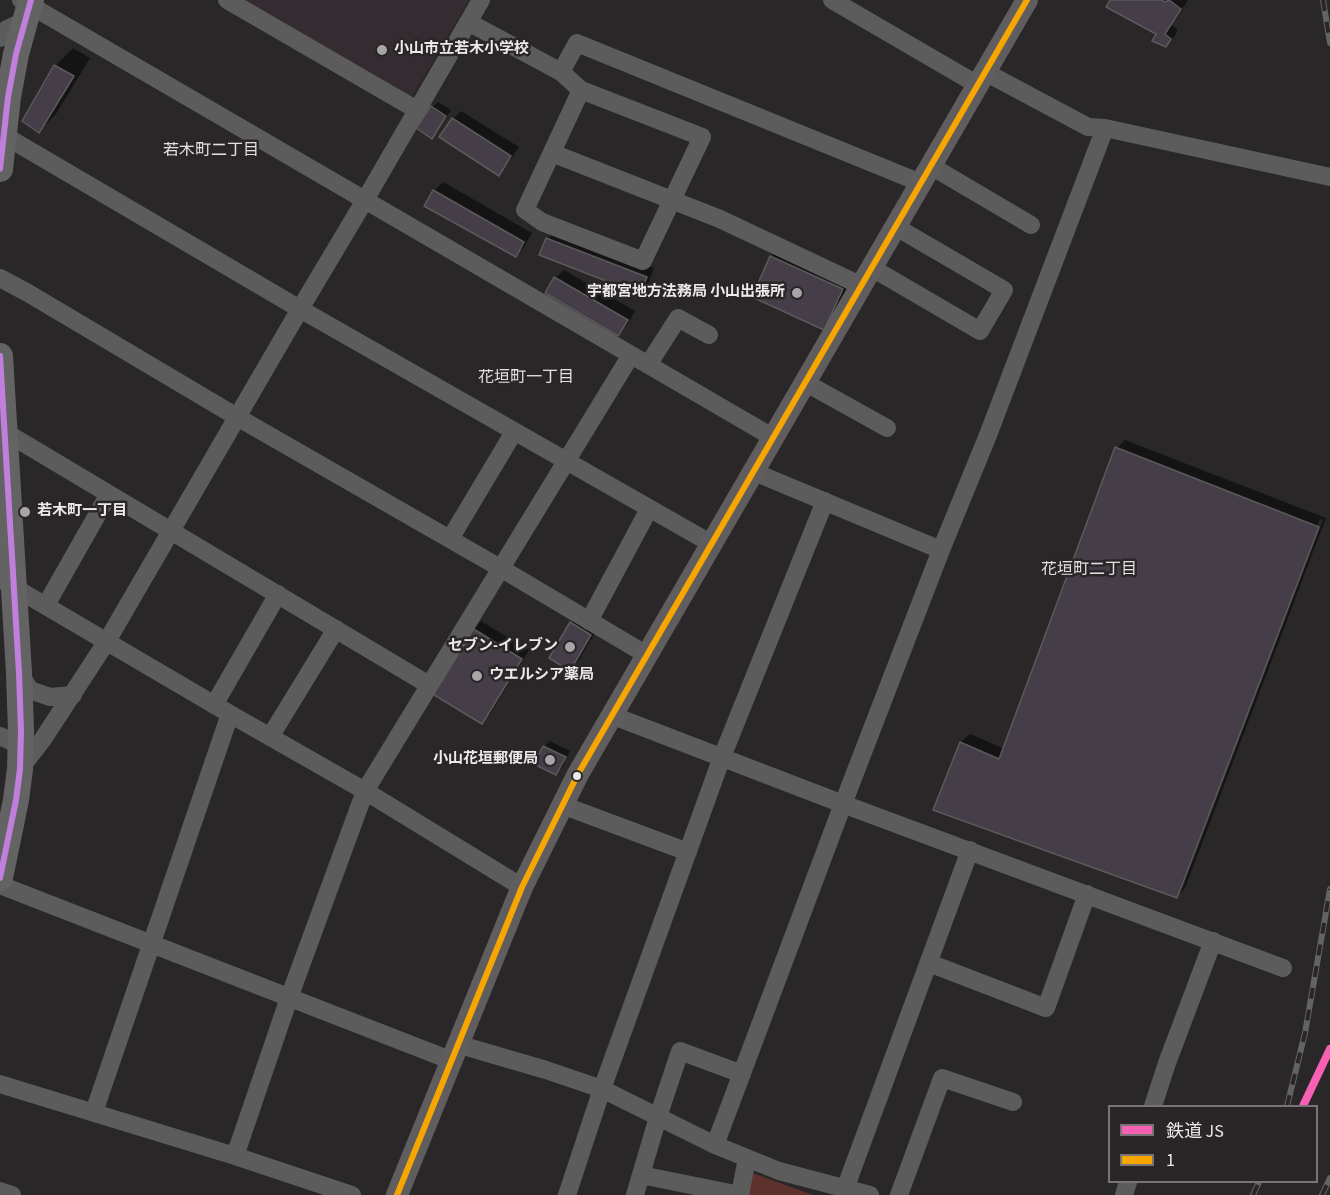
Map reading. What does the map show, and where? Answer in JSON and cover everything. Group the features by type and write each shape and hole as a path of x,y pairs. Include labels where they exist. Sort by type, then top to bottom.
{"highway":[{"path":"0,169 1,134 26,7"},
{"path":"0,356 7,583 19,673 13,750 11,828 0,878"}],"main road":[{"path":"397,1195 522,887 578,774 1027,0"}],"street":[{"path":"227,0 417,110"},
{"path":"13,750 43,739 107,641 481,0"},
{"path":"832,0 982,79 1088,127 1105,128 1330,177"},
{"path":"0,38 26,7 365,200 774,438"},
{"path":"468,22 561,72 580,90 702,137 643,261 542,222 525,210 580,90"},
{"path":"561,72 577,43 926,175 1030,225"},
{"path":"715,1145 843,804 988,435 1105,128"},
{"path":"1,134 300,309 712,544"},
{"path":"552,153 867,277 980,331 1004,290 896,227"},
{"path":"0,278 647,655"},
{"path":"648,365 678,318 709,335"},
{"path":"235,1156 289,998 365,791 631,355"},
{"path":"806,383 887,428"},
{"path":"2,430 429,685"},
{"path":"450,539 514,432"},
{"path":"754,472 941,550"},
{"path":"46,605 110,494"},
{"path":"567,1195 602,1089 722,757 825,501"},
{"path":"589,621 649,509"},
{"path":"7,583 365,791 522,887"},
{"path":"214,705 278,594"},
{"path":"270,737 336,629"},
{"path":"19,673 30,690 50,698 73,695"},
{"path":"94,1112 230,714"},
{"path":"611,715 1283,968"},
{"path":"562,805 688,852"},
{"path":"845,1190 970,850"},
{"path":"0,885 289,998 454,1052 546,1070 602,1089 715,1145 779,1171 870,1195"},
{"path":"929,963 1046,1008 1087,894"},
{"path":"1154,1105 1213,941"},
{"path":"635,1195 680,1051 742,1074"},
{"path":"899,1195 942,1078 1013,1102"},
{"path":"0,1084 235,1156 352,1195"},
{"path":"641,1175 740,1195 747,1158"},
{"path":"0,1191 12,1195"}],"shaded area":[{"name":"小山市立若木小学校","path":"240,0 469,0 410,100"},
{"path":"750,1172 813,1195 747,1195"}],"building":[{"path":"1110,0 1162,0 1165,2 1169,0 1181,9 1165,34 1171,39 1166,47 1152,41 1156,34 1106,7"},
{"path":"54,65 74,76 39,133 22,121"},
{"path":"431,106 446,116 432,139 416,128"},
{"path":"452,118 511,156 499,176 439,137"},
{"path":"433,190 524,242 516,257 424,206"},
{"path":"546,238 647,277 640,294 539,255"},
{"name":"宇都宮地方法務局 小山出張所","path":"770,256 843,289 824,330 752,297"},
{"path":"554,277 628,320 618,336 545,293"},
{"path":"1115,447 1319,527 1177,898 933,810 960,742 999,759"},
{"name":"セブン-イレブン","path":"570,622 591,635 570,671 549,658"},
{"name":"ウエルシア薬局","path":"472,628 522,659 482,724 431,693"},
{"name":"小山花垣郵便局","path":"543,746 566,757 556,775 534,764"}],"railway":[{"path":"1323,0 1330,43"},
{"path":"1287,1105 1305,1033 1330,889"},
{"path":"1322,1195 1330,1178"},
{"path":"1253,1195 1259,1183"}],"rail line":[{"name":"JS","path":"1303,1105 1330,1049"}],"transit line":[{"path":"0,169 8,97 16,54 31,0"},
{"name":"1","path":"397,1195 522,887 578,774 1027,0"},
{"path":"0,356 21,731 16,800 0,878"}],"place":[{"name":"小山市立若木小学校","path":"382,50"},
{"name":"宇都宮地方法務局 小山出張所","path":"797,293"},
{"name":"若木町一丁目","path":"25,512"},
{"name":"セブン-イレブン","path":"570,647"},
{"name":"ウエルシア薬局","path":"477,676"},
{"name":"小山花垣郵便局","path":"550,760"}],"district":[{"name":"若木町二丁目","path":"211,151"},
{"name":"花垣町一丁目","path":"526,378"},
{"name":"花垣町二丁目","path":"1089,570"}]}
